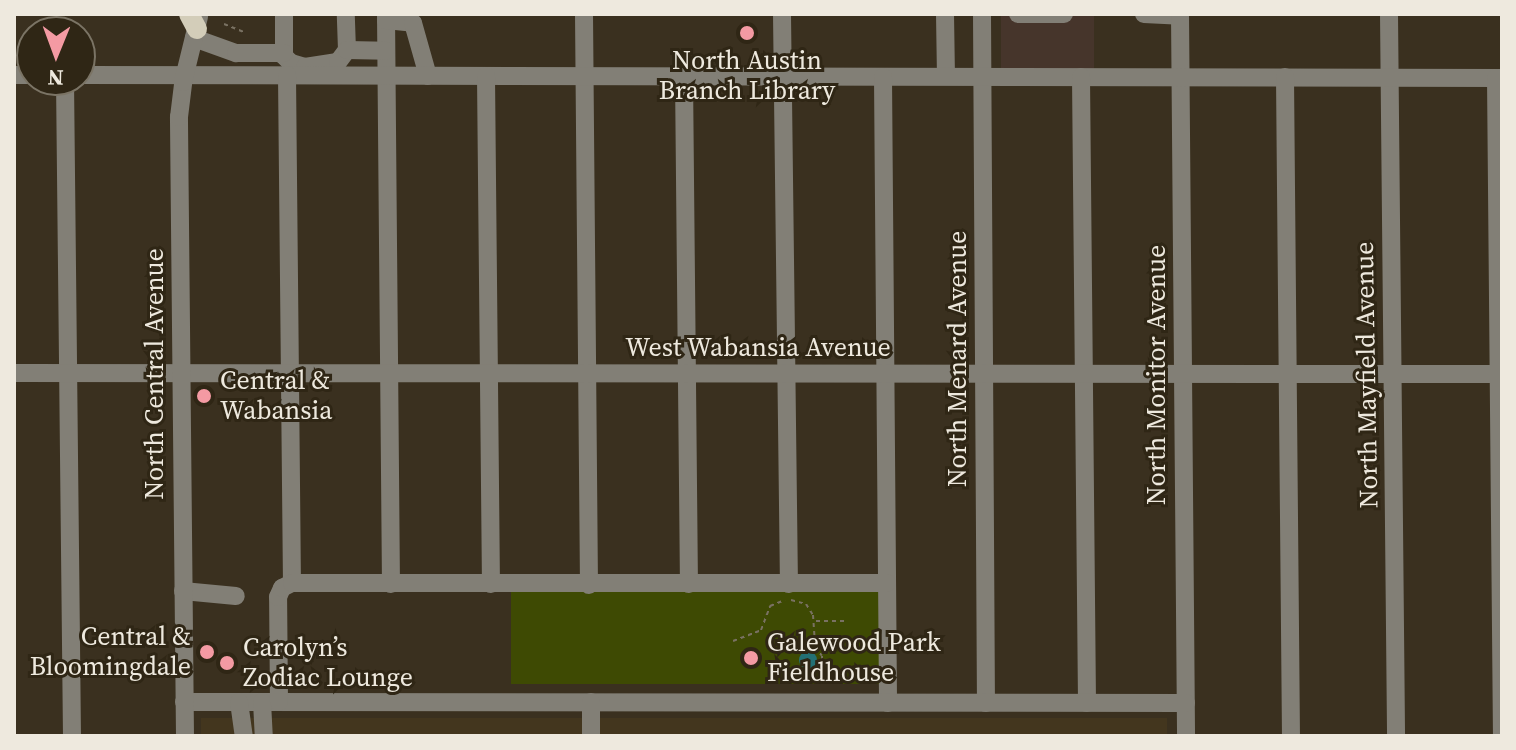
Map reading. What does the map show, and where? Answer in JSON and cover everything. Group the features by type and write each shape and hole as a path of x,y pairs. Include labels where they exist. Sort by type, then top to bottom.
{"street":[{"path":"284,14 284,54 291,63 305,67 331,66 347,50 386,51"},
{"path":"346,14 347,50"},
{"path":"584,14 589,585"},
{"path":"782,14 789,584"},
{"path":"945,14 946,76"},
{"name":"North Menard Avenue","path":"982,14 986,703"},
{"path":"1018,14 1064,14"},
{"path":"1144,14 1180,15"},
{"name":"North Mayfield Avenue","path":"1389,14 1396,736"},
{"name":"North Monitor Avenue","path":"1180,15 1186,736"},
{"path":"391,584 386,17 413,23 428,76"},
{"path":"195,24 236,53 284,54"},
{"name":"North Central Avenue","path":"185,736 179,117 195,24"},
{"path":"96,75 1499,78 1502,736"},
{"path":"287,75 292,583"},
{"path":"486,76 491,584"},
{"path":"684,76 689,584"},
{"path":"883,77 888,703"},
{"path":"1081,77 1087,703"},
{"path":"1285,77 1291,736"},
{"path":"65,96 72,736"},
{"name":"West Wabansia Avenue","path":"14,373 1500,374"},
{"path":"264,736 270,702 278,597 282,588 292,583 887,583"},
{"path":"183,591 236,596"},
{"path":"184,702 1186,703"},
{"path":"239,702 244,736"},
{"path":"591,702 591,736"}],"path":[{"path":"224,24 244,32"},
{"path":"733,641 761,630 767,611 779,601 806,604 815,621 815,647 822,656 823,686"},
{"path":"815,621 848,621"}],"shaded area":[{"path":"1001,14 1094,14 1094,72 1001,72"},
{"path":"201,718 1167,718 1167,736 201,736"}],"green space":[{"path":"511,589 880,589 880,684 511,684"}],"water":[{"path":"808,651 817,660 808,669 799,660"}],"place":[{"name":"North Austin Branch Library","path":"747,33"},
{"name":"Central & Wabansia","path":"204,396"},
{"name":"Central & Bloomingdale","path":"207,652"},
{"name":"Galewood Park Fieldhouse","path":"751,658"},
{"name":"Carolyn’s Zodiac Lounge","path":"227,663"}]}
